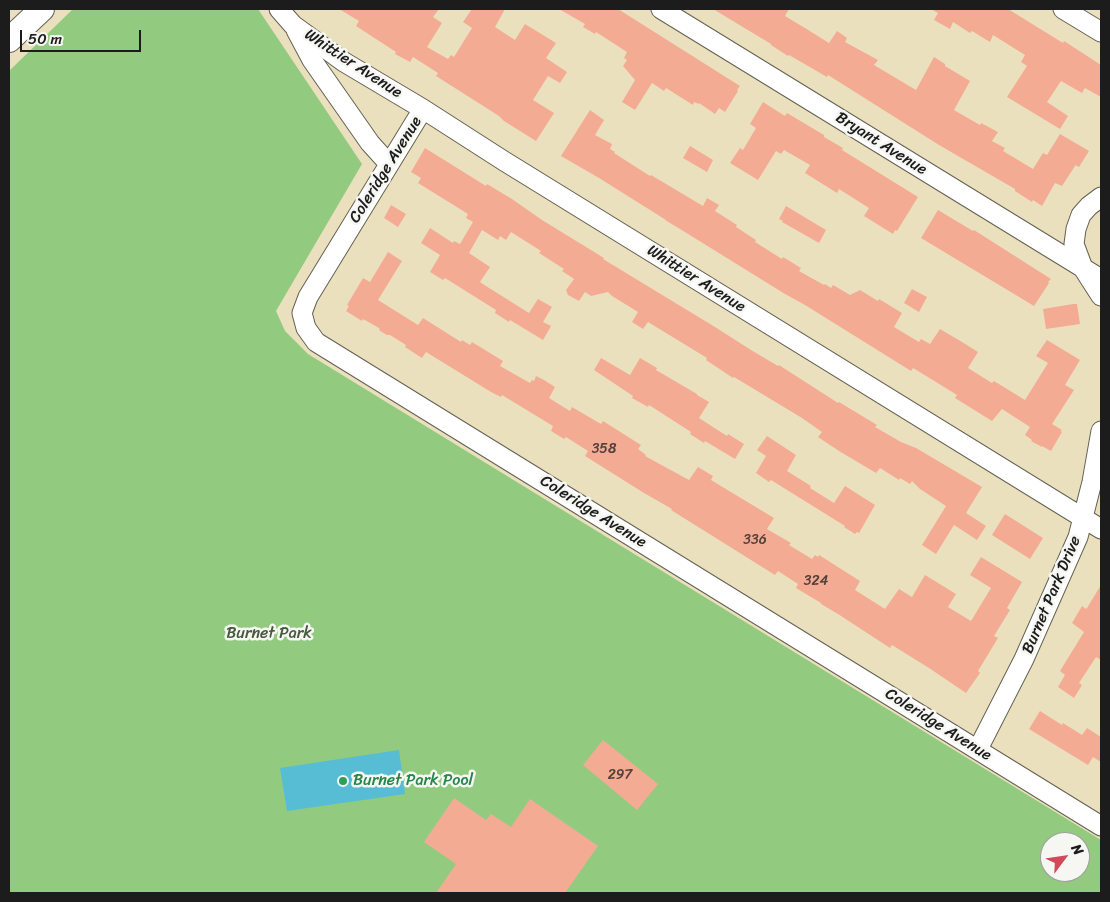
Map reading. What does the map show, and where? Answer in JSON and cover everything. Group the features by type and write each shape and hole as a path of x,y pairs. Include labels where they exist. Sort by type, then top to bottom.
{"street":[{"path":"9,40 42,9"},
{"name":"Whittier Avenue","path":"279,9 293,25 312,60 370,143 389,164"},
{"name":"Bryant Avenue","path":"661,9 1101,279"},
{"path":"1063,9 1101,32"},
{"name":"Whittier Avenue","path":"293,25 344,62 423,108 504,161 1101,529"},
{"name":"Coleridge Avenue","path":"423,108 308,297 302,313 306,328 316,342 1101,826"},
{"path":"1101,197 1089,206 1081,216 1076,229 1074,244 1083,268 1101,296"},
{"name":"Burnet Park Drive","path":"978,749 1024,659 1078,537 1092,482 1101,431"}],"green space":[{"name":"Burnet Park","path":"73,9 258,9 362,164 276,311 285,331 308,354 1088,832 1040,832 1040,882 1090,882 1090,833 1101,840 1101,893 9,893 9,71"}],"water":[{"name":"Burnet Park Pool","path":"399,750 405,794 287,811 280,768"}],"building":[{"path":"339,9 439,9 433,17 442,23 427,47 448,59 451,55 454,57 472,28 463,22 472,9 505,9 495,27 515,40 525,24 556,43 546,58 567,72 560,83 548,76 533,100 554,113 536,141 436,76 438,73 413,57 410,62 395,54 396,52 356,26 359,21"},
{"path":"559,9 618,9 740,86 738,91 725,112 719,108 715,114 699,103 694,102 693,105 666,88 664,91 652,83 635,110 622,102 635,80 623,66 627,60 624,58 627,52 596,32 595,34 583,27 585,24"},
{"path":"713,9 789,9 785,16 829,43 837,31 847,38 845,42 878,60 874,65 916,90 934,57 970,81 954,110 980,125 981,123 998,132 992,141 1005,148 1003,151 1033,169 1043,153 1047,155 1060,134 1089,151 1079,167 1075,165 1062,186 1055,183 1042,206 1033,200 1032,202 1015,191 1015,189 939,145 828,75 827,77 788,56"},
{"path":"931,9 1008,9 1101,65 1101,97 1085,88 1082,93 1061,81 1047,102 1068,116 1060,129 1007,97 1027,66 1021,62 1025,55 993,35 990,42 972,31 970,33 953,22 950,29 934,20 938,13"},
{"path":"763,102 785,116 787,113 824,135 824,137 843,148 842,150 918,197 897,231 895,230 893,234 864,216 869,208 839,189 837,193 805,173 810,165 784,150 781,154 776,151 758,180 730,163 740,148 743,150 756,128 750,124"},
{"path":"590,110 604,120 595,135 612,144 610,149 614,153 703,206 707,198 719,205 715,211 737,225 736,227 756,240 755,242 782,259 783,257 801,268 799,271 824,285 831,288 833,285 850,295 860,290 902,313 894,327 919,342 921,339 930,344 940,329 962,342 978,352 968,368 1025,400 1048,363 1036,356 1047,340 1080,360 1065,385 1074,390 1052,424 1062,430 1060,431 1062,432 1051,451 1031,441 1025,435 1030,427 1002,409 992,421 955,398 957,395 936,382 913,368 911,371 561,156"},
{"path":"690,146 713,160 707,172 683,158"},
{"path":"425,148 486,186 487,184 512,199 603,259 877,425 875,427 916,448 982,487 966,513 986,526 977,540 954,525 936,554 922,545 946,506 920,489 912,481 910,484 900,478 899,480 880,468 876,473 839,451 818,437 822,432 802,418 733,378 706,360 707,358 648,322 643,329 632,322 638,312 608,292 591,296 585,292 579,301 568,295 566,290 574,279 562,271 564,269 539,253 541,251 511,232 506,240 500,236 498,240 482,230 469,253 490,267 480,282 486,286 529,313 538,299 552,307 543,322 551,326 543,340 510,320 509,322 495,313 496,310 445,278 443,280 430,272 440,255 421,243 430,228 453,243 454,241 460,244 473,222 466,218 468,214 418,183 421,178 411,172"},
{"path":"391,205 406,214 398,227 384,218"},
{"path":"786,206 826,230 819,243 779,219"},
{"path":"938,210 974,230 1051,279 1034,306 921,238"},
{"path":"388,252 402,261 378,300 418,325 423,318 461,342 462,340 470,345 472,342 503,361 500,366 530,383 532,380 534,381 536,376 544,380 555,387 549,398 570,411 572,407 601,424 603,421 641,445 638,449 645,456 689,480 698,467 713,476 711,480 774,518 767,529 791,543 789,545 812,559 815,555 818,557 819,555 860,581 855,590 885,609 899,589 912,597 925,575 956,594 948,607 971,621 991,588 970,575 981,557 1022,582 1007,608 1010,610 994,636 998,638 978,671 980,673 966,693 892,645 890,648 796,588 798,584 778,571 775,575 585,456 588,451 566,437 564,439 551,431 553,426 502,395 501,397 491,392 426,352 422,358 405,347 406,345 380,331 379,328 363,319 362,321 346,311 349,306 347,305 363,278 370,282"},
{"path":"912,289 927,297 919,312 904,303"},
{"path":"1077,304 1080,324 1046,329 1043,309"},
{"path":"601,358 630,375 640,358 657,368 656,370 709,402 699,418 727,436 728,434 744,444 735,459 705,441 704,443 690,434 691,432 649,405 648,407 632,398 633,396 594,370"},
{"path":"767,436 796,455 787,471 811,486 810,488 834,503 845,486 875,505 859,533 855,534 771,480 769,482 756,473 766,456 757,450"},
{"path":"1005,514 1043,538 1030,559 992,535"},
{"path":"1101,585 1101,660 1096,657 1079,683 1082,685 1074,698 1058,687 1065,675 1060,671 1084,632 1072,623 1082,606 1087,608"},
{"path":"1040,711 1082,735 1087,728 1101,737 1101,762 1093,757 1088,765 1029,729"},
{"path":"603,740 658,784 637,810 583,765"},
{"path":"454,798 486,820 491,814 511,827 530,799 598,846 565,893 436,893 456,864 424,842"}],"place":[{"name":"Burnet Park Pool","path":"343,781"}]}
